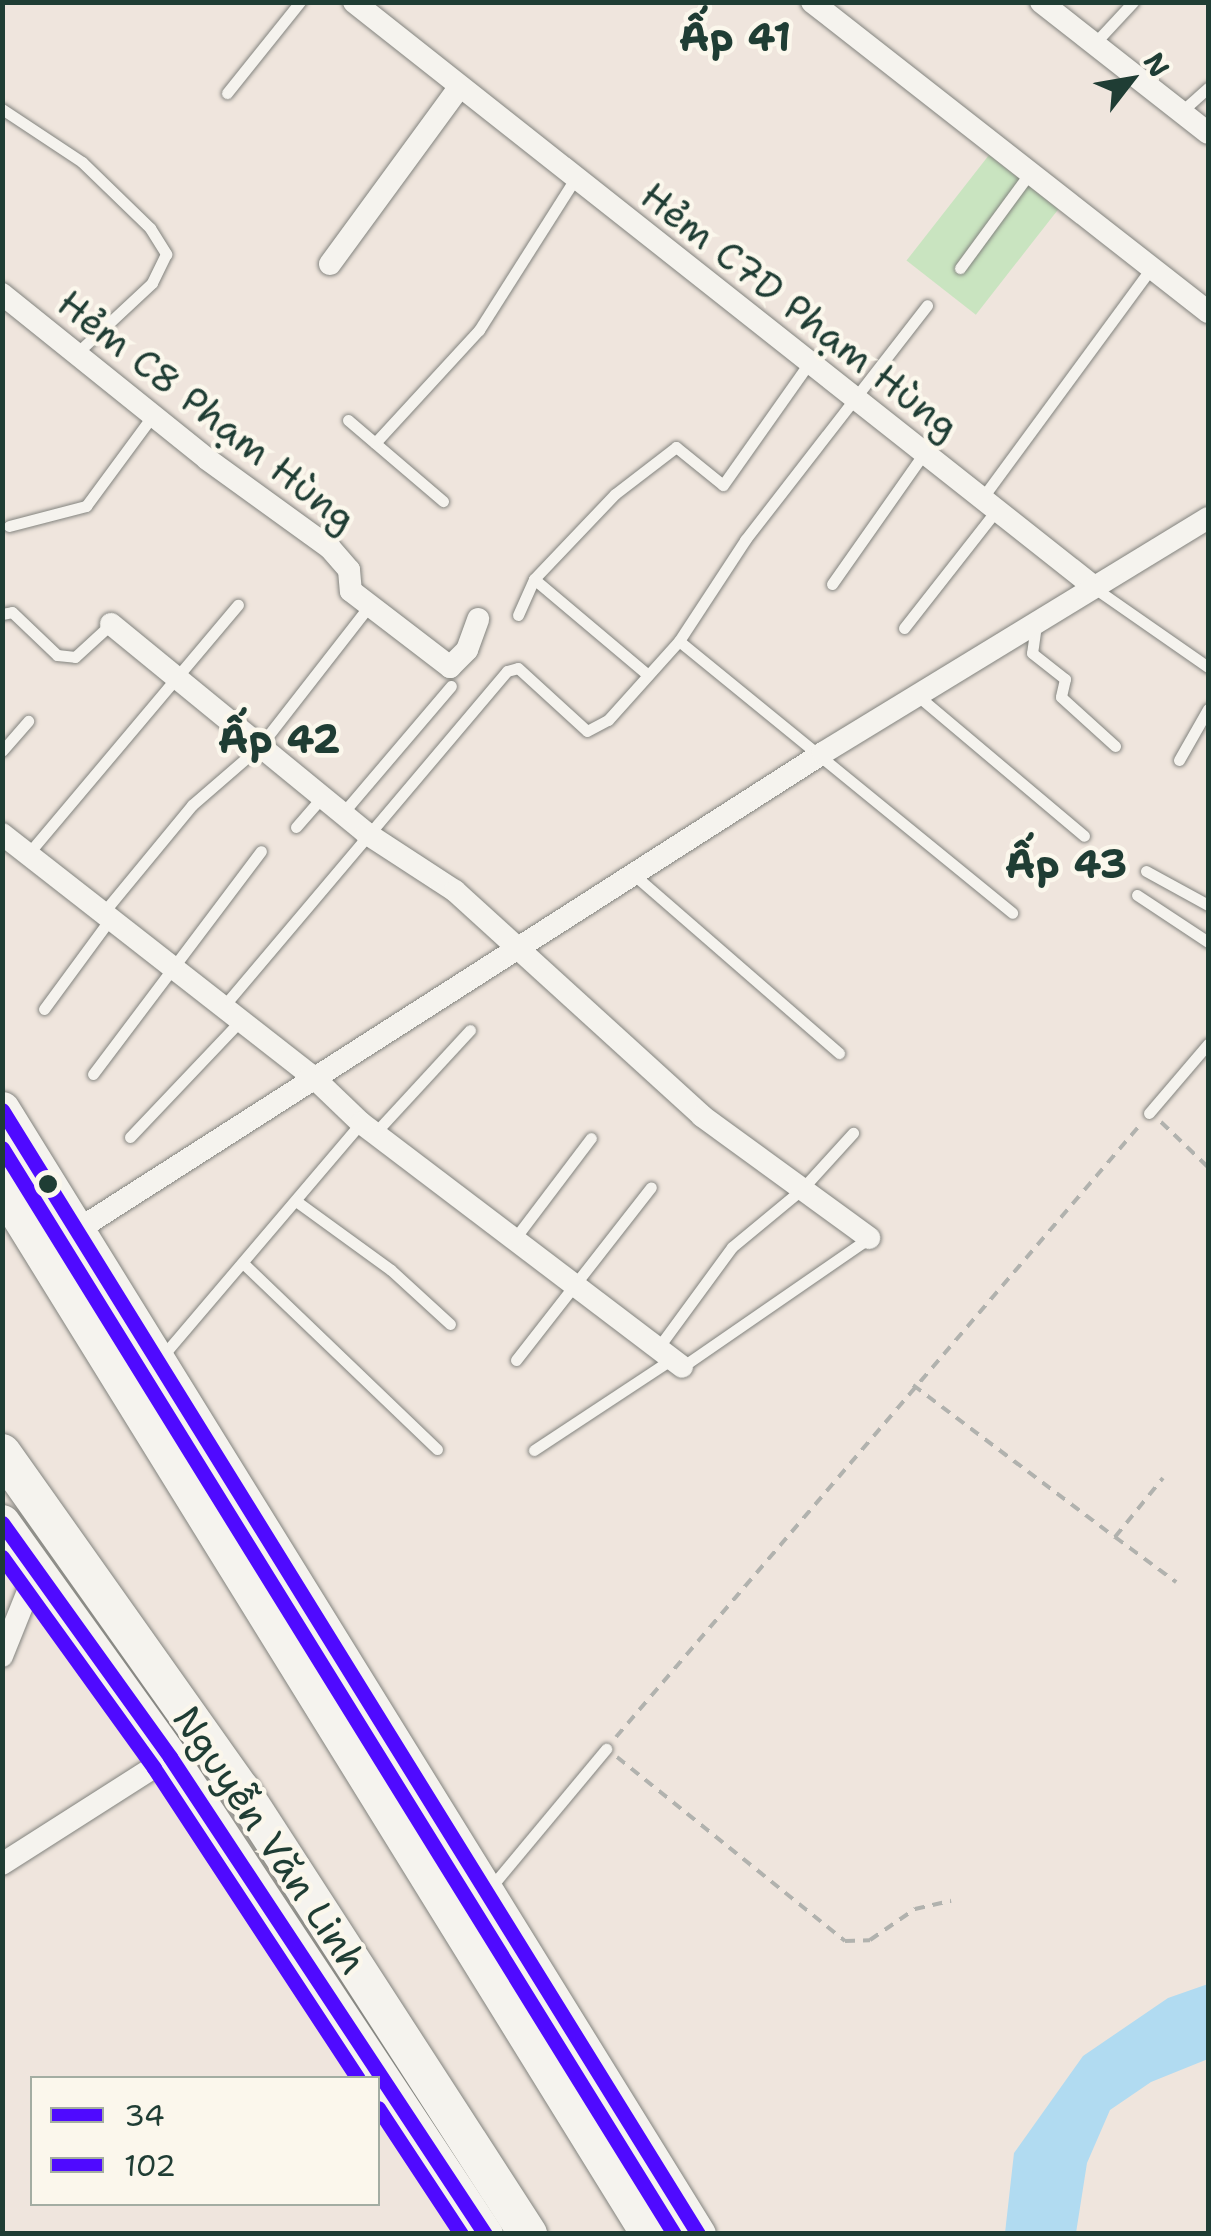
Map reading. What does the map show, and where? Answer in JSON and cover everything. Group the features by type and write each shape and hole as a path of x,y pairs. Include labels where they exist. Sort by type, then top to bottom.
{"highway":[{"path":"2,1186 650,2234"},
{"name":"Nguyễn Văn Linh","path":"2,1453 241,1790 528,2234"}],"main road":[{"path":"2,1108 698,2234"},
{"name":"Nguyễn Văn Linh","path":"2,1522 170,1756 485,2234"}],"street":[{"name":"Hẻm C7D Phạm Hùng","path":"354,2 1093,586"},
{"path":"812,2 837,10 1030,174 1208,312"},
{"path":"1041,2 1208,133"},
{"path":"330,264 459,88"},
{"name":"Hẻm C8 Phạm Hùng","path":"2,294 153,415 330,548 348,570 352,591 450,667 467,650 478,618"},
{"path":"79,1229 311,1076 823,752 1208,518"},
{"path":"112,624 366,833 455,891 702,1116 869,1238"},
{"path":"2,834 311,1076 368,1128 671,1358"},
{"path":"2,1656 36,1570"},
{"path":"2,1864 170,1756"}],"lane":[{"path":"227,93 300,2"},
{"path":"1094,44 1133,2"},
{"path":"1181,112 1208,88"},
{"path":"2,110 82,162 150,228 166,254 152,283 78,353"},
{"path":"960,268 1030,174"},
{"path":"375,444 479,330 575,179"},
{"path":"904,628 1151,268"},
{"path":"130,1137 232,1014 366,833 507,671 518,668 592,732 648,676 679,641 853,398 927,305"},
{"path":"518,615 534,579 615,494 676,447 723,486 809,363"},
{"path":"9,526 86,506 153,415"},
{"path":"348,420 442,501"},
{"path":"832,584 924,454"},
{"path":"534,579 648,676"},
{"name":"Hẻm C7D Phạm Hùng","path":"1093,586 1208,667"},
{"path":"28,854 238,605"},
{"path":"44,1009 106,916 192,804 260,746 369,606"},
{"path":"2,614 12,612 57,655 75,657 112,624"},
{"path":"1037,621 1032,653 1065,679 1061,697 1115,746"},
{"path":"679,641 823,752 1012,913"},
{"path":"342,814 452,686"},
{"path":"918,696 1084,836"},
{"path":"1179,760 1208,709"},
{"path":"2,751 28,720"},
{"path":"296,828 322,798"},
{"path":"93,1074 261,852"},
{"path":"1146,872 1208,905"},
{"path":"633,874 839,1053"},
{"path":"1137,896 1208,942"},
{"path":"159,1360 296,1201 470,1030"},
{"path":"1149,1113 1208,1044"},
{"path":"671,1358 732,1247 802,1189 854,1133"},
{"path":"516,1237 591,1138"},
{"path":"516,1360 651,1188"},
{"path":"296,1201 391,1270 450,1324"},
{"path":"534,1450 671,1358 869,1238"},
{"path":"244,1265 437,1448"},
{"path":"488,1890 606,1749"}],"path":[{"path":"951,1901 915,1909 870,1940 845,1940 606,1749 913,1384 1149,1113 1208,1167"},
{"path":"913,1384 1176,1582"},
{"path":"1115,1537 1162,1478"}],"green space":[{"path":"989,155 1058,209 976,315 907,261"}],"water":[{"path":"1208,1984 1208,2059 1151,2082 1110,2110 1087,2163 1076,2233 1005,2233 1014,2153 1083,2056 1168,1998"}],"transit line":[{"name":"34","path":"2,1110 698,2234"},
{"name":"102","path":"2,1148 674,2234"},
{"name":"34","path":"2,1523 170,1757 485,2234"},
{"name":"102","path":"2,1557 154,1768 357,2076"},
{"name":"102","path":"380,2111 461,2234"}],"district":[{"name":"Ấp 41","path":"735,37"},
{"name":"Ấp 42","path":"279,739"},
{"name":"Ấp 43","path":"1066,864"}]}
